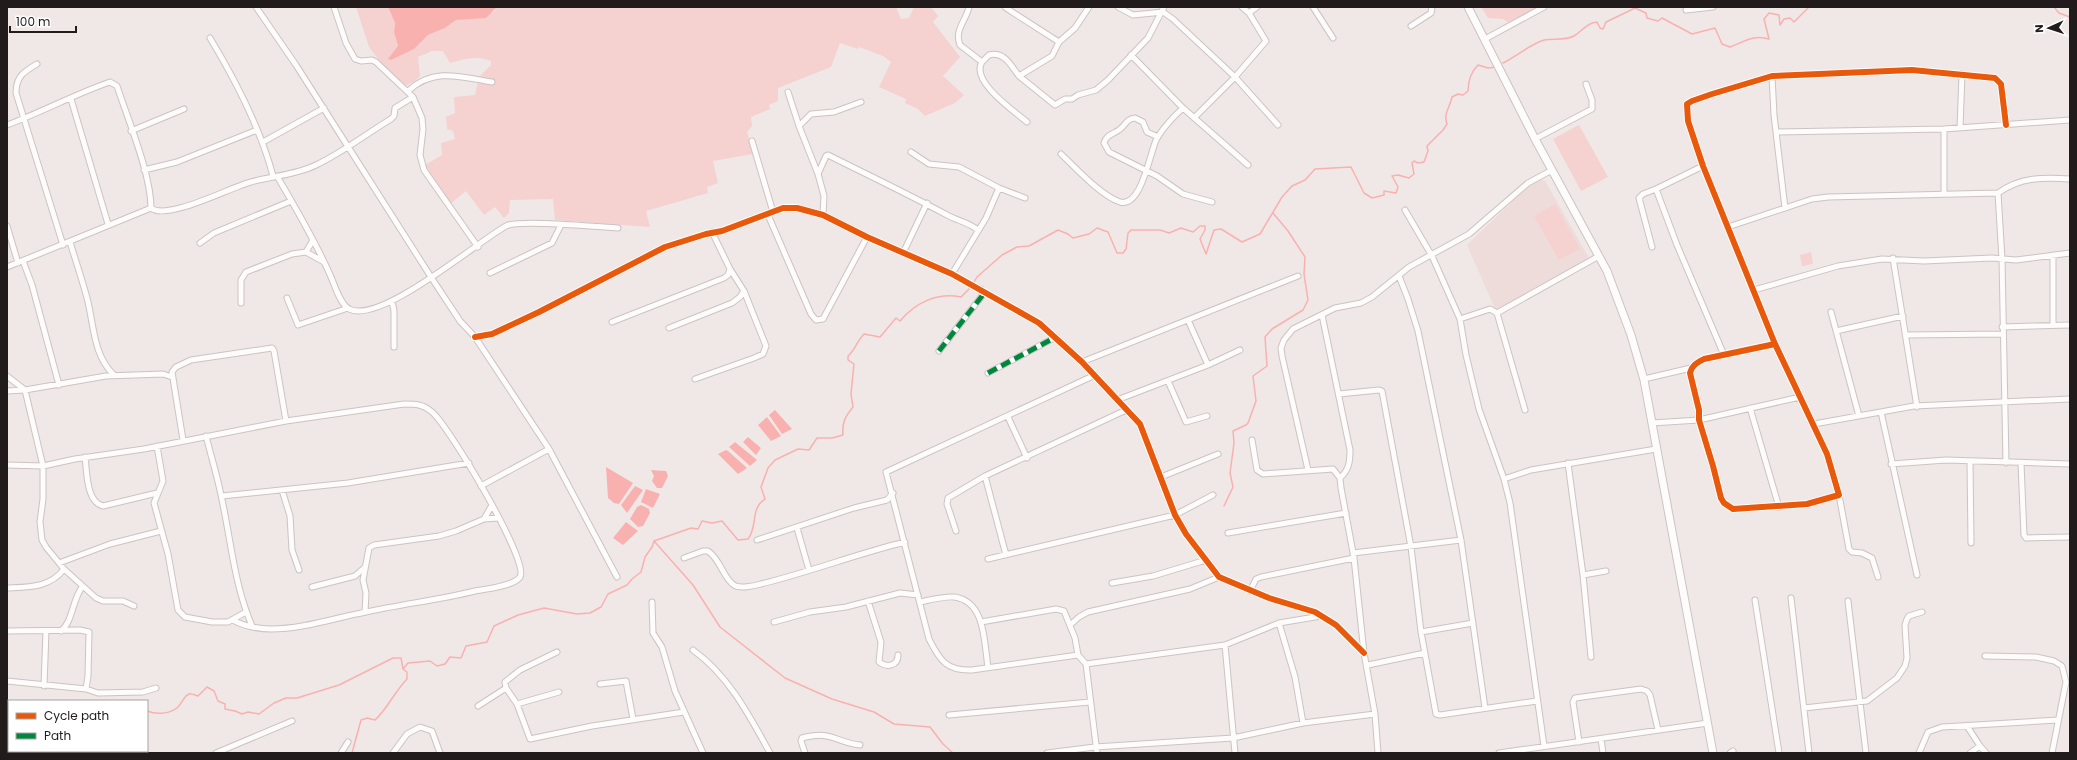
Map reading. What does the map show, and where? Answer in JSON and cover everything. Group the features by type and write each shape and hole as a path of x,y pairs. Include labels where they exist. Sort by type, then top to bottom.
{"street":[{"path":"256,7 324,108 460,321 475,337 549,449 617,577"},
{"path":"334,7 346,43 355,59 361,61 372,60 376,62 413,97 422,118 420,155 424,170 478,247"},
{"path":"969,7 960,24 958,41 960,45 982,62"},
{"path":"1019,76 1052,56 1059,42 1075,28 1089,7"},
{"path":"1118,7 1133,15 1164,9"},
{"path":"1194,118 1235,77 1266,41 1249,13 1242,7"},
{"path":"1249,13 1257,7"},
{"path":"1313,7 1333,38"},
{"path":"1411,26 1431,13 1432,7"},
{"path":"1468,7 1535,139 1599,256 1622,310 1644,379 1713,753"},
{"path":"1485,39 1544,7"},
{"path":"1686,10 1713,7"},
{"path":"1006,8 1059,42"},
{"path":"1027,122 991,91 983,81 980,73 982,62 989,55 1002,55 1019,76 1055,106 1065,99 1072,99 1096,90 1108,80 1148,38 1164,9"},
{"path":"1164,9 1235,77 1278,125"},
{"path":"210,38 242,96 263,142 275,176 313,240 325,262 341,298 348,308"},
{"path":"1131,55 1183,108 1248,165"},
{"path":"37,64 22,72 18,77 16,93 63,245"},
{"path":"1878,577 1872,558 1862,553 1852,552 1849,549 1838,495 1827,454 1814,424 1774,344 1754,290 1703,166 1688,121 1687,104 1712,94 1772,76 1912,70 1962,74 1999,80 2002,84 2006,125"},
{"path":"1960,128 1962,74"},
{"path":"408,91 418,81 434,76 453,76 492,82"},
{"path":"1772,76 1776,132 1785,208"},
{"path":"7,125 71,99 94,87 110,82 114,83 144,170 151,198 151,208"},
{"path":"1535,139 1592,109 1592,100 1586,84"},
{"path":"788,92 799,126 818,174 824,196 823,215"},
{"path":"7,267 63,245 108,224 151,208 157,211 166,211 196,203 250,182 298,172 316,165 391,119 394,116 395,108 413,97"},
{"path":"71,99 108,224"},
{"path":"799,126 811,114 834,112 860,102"},
{"path":"263,142 324,108"},
{"path":"1061,154 1106,194 1122,202 1133,199 1147,171 1150,156 1158,137 1183,108"},
{"path":"131,131 184,109"},
{"path":"1158,137 1147,132 1143,122 1135,118 1128,120 1120,129 1104,140 1105,147 1109,152 1167,182 1183,194 1212,202"},
{"path":"1776,132 1944,129 2070,120"},
{"path":"1944,129 1944,194"},
{"path":"144,170 177,162 257,130"},
{"path":"752,141 770,213 812,314 816,320 823,319 867,237"},
{"path":"911,152 929,164 959,167 999,188 1025,198"},
{"path":"818,174 826,156 828,155 952,218 968,223 978,230"},
{"path":"1652,247 1640,198 1643,194 1703,166"},
{"path":"1308,470 1281,348 1284,340 1293,329 1335,308 1361,303 1409,267 1432,256 1469,234 1528,183 1552,170"},
{"path":"1728,227 1812,199 1828,197 1998,193 2008,186 2026,180 2044,178 2070,179"},
{"path":"952,274 986,218 999,188"},
{"path":"1656,189 1677,245 1724,355"},
{"path":"1998,193 2002,259 2002,334 2006,463"},
{"path":"200,243 214,233 291,201"},
{"path":"904,251 927,204"},
{"path":"475,337 492,334 539,312 665,247 712,232 727,230 770,213 791,208 823,215 867,237 904,251 968,281 1040,324 1082,362 1140,424 1175,515 1186,534 1220,577 1250,592 1304,608 1321,616 1341,629 1364,653"},
{"path":"1405,210 1432,256 1460,319 1467,362 1479,409 1504,479 1510,503 1536,701 1544,746"},
{"path":"287,298 298,325 348,308 358,311 370,309 392,301 478,247 509,224 618,228"},
{"path":"490,273 552,243 561,225"},
{"path":"7,226 32,285 59,385"},
{"path":"694,379 763,354 766,346 765,338 744,292 730,269 712,232"},
{"path":"306,252 313,240"},
{"path":"70,242 87,300 98,353 108,369 114,375"},
{"path":"241,303 241,280 246,272 292,254 306,252 325,262"},
{"path":"1754,290 1838,266 1893,258 1924,261 1964,258 2016,260 2070,253"},
{"path":"2053,255 2053,325"},
{"path":"1497,313 1599,256"},
{"path":"1893,258 1917,407"},
{"path":"612,322 724,278 728,275 730,269"},
{"path":"1082,362 1298,276"},
{"path":"1399,276 1418,330 1461,540 1485,708"},
{"path":"940,351 982,296 981,289"},
{"path":"670,328 732,302 740,297 744,292"},
{"path":"392,301 394,311 394,347"},
{"path":"1460,319 1490,309 1497,313 1526,410"},
{"path":"1831,312 1859,416"},
{"path":"1322,315 1350,450 1350,463 1346,472 1340,478"},
{"path":"1836,330 1903,316"},
{"path":"1188,320 1208,365"},
{"path":"2002,327 2070,325"},
{"path":"1906,334 2002,334"},
{"path":"988,373 1056,337"},
{"path":"1644,379 1691,368 1695,364 1704,360 1774,344"},
{"path":"183,440 172,377 174,370 191,360 272,348 274,351 286,421"},
{"path":"1117,400 1208,365 1240,350"},
{"path":"1691,368 1690,373 1699,410 1699,420 1721,498 1724,503 1733,509 1779,507 1807,504 1838,495"},
{"path":"7,391 59,385 96,377 114,375 163,374 172,377"},
{"path":"1078,655 959,670 948,667 936,653 929,639 893,493 887,477 888,471 1008,417 1095,375"},
{"path":"7,376 25,390 43,466 43,499 40,522 42,540 64,569 77,580 82,587 96,598 103,601 123,601 134,606"},
{"path":"1168,381 1186,422 1207,416"},
{"path":"1339,394 1379,390 1382,392 1411,547 1421,632 1436,714 1440,716 1536,701"},
{"path":"1652,423 1699,420 1800,397"},
{"path":"1814,424 1917,407 2070,399"},
{"path":"7,465 43,466 85,457 157,446 286,421 404,404 421,405 432,411 445,425 468,463 499,518 518,559 522,573 520,578 502,586 454,597 431,599 393,608 365,612 352,616 292,627 270,629 252,626 233,620"},
{"path":"1750,408 1779,507"},
{"path":"956,531 947,504 948,498 985,476 1027,458 1126,410"},
{"path":"1881,412 1917,575"},
{"path":"1008,417 1027,458"},
{"path":"206,436 222,496 233,563 246,612 252,626"},
{"path":"1252,440 1257,470 1263,474 1333,469 1340,478 1354,556 1364,653 1368,665 1375,714 1378,753"},
{"path":"157,446 163,481 154,502 168,554 177,605 181,614 185,617 203,621 228,622 246,612"},
{"path":"481,486 549,449"},
{"path":"1504,479 1531,470 1656,449"},
{"path":"1161,477 1218,454"},
{"path":"85,457 90,490 93,499 97,504 103,506 157,493"},
{"path":"1892,464 1946,460 1970,462 2070,464"},
{"path":"1970,462 1971,543"},
{"path":"222,496 348,483 468,463"},
{"path":"1568,463 1583,575 1591,657"},
{"path":"2021,463 2024,535 2026,538 2033,539 2070,537"},
{"path":"985,476 1006,555"},
{"path":"282,490 290,516 292,550 299,570"},
{"path":"887,500 893,493"},
{"path":"988,559 1175,515 1213,495"},
{"path":"757,540 854,508 887,500 895,503"},
{"path":"484,519 492,504"},
{"path":"1228,533 1346,513"},
{"path":"365,612 366,593 363,580 367,563 367,550 374,545 439,536 456,532 484,519 499,518"},
{"path":"797,528 809,570"},
{"path":"59,563 110,544 161,531"},
{"path":"1250,592 1256,579 1261,577 1354,556 1461,540"},
{"path":"684,558 703,550 708,551 721,564 729,581 735,586 759,585 868,551 905,542"},
{"path":"1112,583 1153,576 1206,560"},
{"path":"312,587 355,576 363,571 367,563"},
{"path":"7,588 39,586 53,580 64,569"},
{"path":"1583,575 1606,571"},
{"path":"1070,625 1078,617 1088,612 1190,589 1220,577"},
{"path":"71,631 68,625 71,609 82,587"},
{"path":"774,622 810,612 846,607 900,593 918,595"},
{"path":"920,602 953,597 964,600 973,606 979,614 981,622 988,667"},
{"path":"1791,598 1809,753"},
{"path":"1754,600 1779,753"},
{"path":"868,601 881,642 879,662 887,666 894,664 898,660 898,655"},
{"path":"1848,601 1866,753"},
{"path":"652,602 653,633 662,648 675,690 703,753"},
{"path":"981,622 1060,609 1064,611 1075,638 1078,655 1086,664 1096,753"},
{"path":"1804,708 1861,703 1872,698 1902,672 1907,658 1905,625 1910,616 1922,612"},
{"path":"1086,664 1225,645 1279,623 1321,616"},
{"path":"1279,623 1295,677 1303,723"},
{"path":"1421,632 1473,623"},
{"path":"61,631 68,625"},
{"path":"7,631 85,630 89,632 88,676 86,689"},
{"path":"44,686 46,631"},
{"path":"1225,645 1235,753"},
{"path":"693,650 716,670 736,696 753,720 770,753"},
{"path":"557,652 520,670 505,682 506,688 517,704 530,739 532,740 579,728 684,712"},
{"path":"1368,665 1425,652"},
{"path":"1985,656 2036,657 2054,661 2062,666 2066,682 2052,753"},
{"path":"7,681 44,686 86,689 98,693 143,692 156,688"},
{"path":"600,684 626,681 633,719"},
{"path":"478,706 506,688"},
{"path":"1579,742 1573,702 1575,698 1641,689 1647,691 1650,695 1658,730"},
{"path":"517,704 559,692"},
{"path":"949,715 1090,702"},
{"path":"1048,753 1095,747 1234,738 1303,723 1375,714"},
{"path":"1919,753 1928,732 1942,728 2058,720"},
{"path":"216,753 292,721"},
{"path":"1499,753 1708,723"},
{"path":"1967,726 1986,753"},
{"path":"393,753 408,734 420,727 432,731 440,753"},
{"path":"805,753 801,741 802,738 808,736 827,734 849,744 860,745"},
{"path":"1601,739 1603,753"},
{"path":"341,753 348,742"},
{"path":"1970,753 1980,746"}],"shaded area":[{"path":"356,7 388,7 395,23 394,32 398,47 414,49 428,35 445,28 456,20 494,12 497,7 896,7 901,19 909,18 914,7 931,7 938,16 933,22 960,57 943,76 964,95 955,103 925,116 918,109 905,103 906,99 879,87 891,62 883,56 859,47 858,49 840,43 831,67 778,88 778,101 769,105 770,109 751,117 752,126 747,132 753,154 713,161 718,183 707,187 708,193 646,211 650,227 555,220 553,199 510,200 509,213 504,218 495,207 484,215 466,191 450,204 425,165 442,155 441,143 455,139 453,131 447,129 446,117 455,113 454,97 475,95 479,77 491,65 491,61 476,58 450,63 443,51 432,51 418,57 420,76 415,81 405,86 388,72 369,47"},
{"path":"388,7 497,7 486,18 456,20 445,28 428,35 414,49 391,60 388,59 398,46 394,32 395,23"},
{"path":"1481,7 1541,7 1508,22 1503,19 1488,18"},
{"path":"1579,125 1608,177 1581,191 1553,139"},
{"path":"1540,179 1545,181 1589,258 1496,311 1467,245 1522,192"},
{"path":"1555,204 1580,249 1559,260 1534,216"},
{"path":"1811,252 1813,264 1802,266 1800,255"},
{"path":"775,410 792,429 782,434 769,415"},
{"path":"767,417 781,436 771,441 758,425"},
{"path":"748,437 761,448 756,455 743,442"},
{"path":"735,442 757,460 750,466 729,447"},
{"path":"726,450 747,468 738,474 718,454"},
{"path":"606,467 633,483 619,504 614,503 608,498"},
{"path":"651,470 666,471 668,476 662,488 657,488 652,481 654,476"},
{"path":"635,486 643,490 627,513 621,505"},
{"path":"646,489 660,494 653,508 641,502"},
{"path":"641,505 649,509 650,513 643,526 638,527 630,519 637,507"},
{"path":"626,522 638,531 623,545 613,538"}],"waterway":[{"path":"1503,63 1544,40 1570,38 1594,22 1597,22 1600,28 1603,29 1606,22 1635,8 1646,13 1647,18 1658,21 1662,18 1692,34 1715,28 1722,44 1730,47 1754,38 1759,37 1769,39 1764,19 1769,13 1779,15 1780,25 1784,19 1790,18 1794,22 1809,7"},
{"path":"2054,7 2059,13 2070,17"},
{"path":"973,284 977,277 1002,255 1017,247 1029,246 1058,230 1073,238 1089,234 1097,228 1108,232 1117,253 1123,253 1126,249 1128,233 1131,230 1160,230 1169,233 1181,228 1193,232 1200,226 1205,226 1205,230 1200,239 1206,254 1214,230 1221,229 1242,242 1260,234 1282,197 1292,186 1305,180 1315,169 1351,167 1364,193 1372,198 1384,195 1384,191 1396,193 1398,187 1392,176 1398,175 1409,178 1414,174 1412,163 1414,161 1418,163 1424,162 1428,151 1427,146 1447,124 1446,114 1452,97 1458,94 1463,95 1468,91 1470,77 1478,65 1488,68 1497,67"},
{"path":"1224,506 1233,487 1230,473 1234,443 1233,431 1248,423 1256,401 1253,376 1267,366 1265,337 1272,329 1303,310 1308,300 1304,274 1305,257 1288,231 1273,213"},
{"path":"403,669 408,663 430,661 437,666 445,664 450,657 461,658 466,646 487,642 494,626 518,615 544,608 577,614 590,613 601,607 608,594 627,585 641,572 645,557 654,541 691,528 698,529 702,521 712,523 722,521 738,540 748,539 753,529 757,507 765,499 761,487 768,468 775,460 798,449 809,450 817,438 832,438 843,435 845,420 853,407 851,394 854,364 848,360 848,356 864,334 880,337 896,318 900,321 912,309 927,300 943,296 961,297 971,287"},
{"path":"654,541 693,585 720,627 785,678 832,699 874,712 894,724 930,727 943,744 953,753"},
{"path":"148,711 159,713 171,711 178,707 187,695 191,694 198,696 207,687 214,691 218,701 225,704 225,709 242,714 248,712 259,714 274,703 286,698 297,698 339,685 393,658 401,658 403,669 407,672 407,679 375,720 367,718 361,720 352,753"}],"marked path":[{"path":"939,351 982,296 981,289"},
{"path":"988,373 1056,337"}],"cycle path":[{"path":"1775,344 1704,359 1693,366 1690,373 1699,410 1699,420 1721,498 1724,503 1733,509 1807,504 1839,495 1827,454 1775,344 1703,166 1688,121 1687,104 1712,94 1772,76 1912,70 1995,78 2001,84 2006,125"},
{"path":"475,337 492,334 539,312 665,247 706,234 722,231 783,208 797,208 823,215 867,237 952,274 1039,323 1082,362 1140,424 1175,515 1186,534 1219,577 1269,598 1315,612 1336,625 1364,653"}]}
